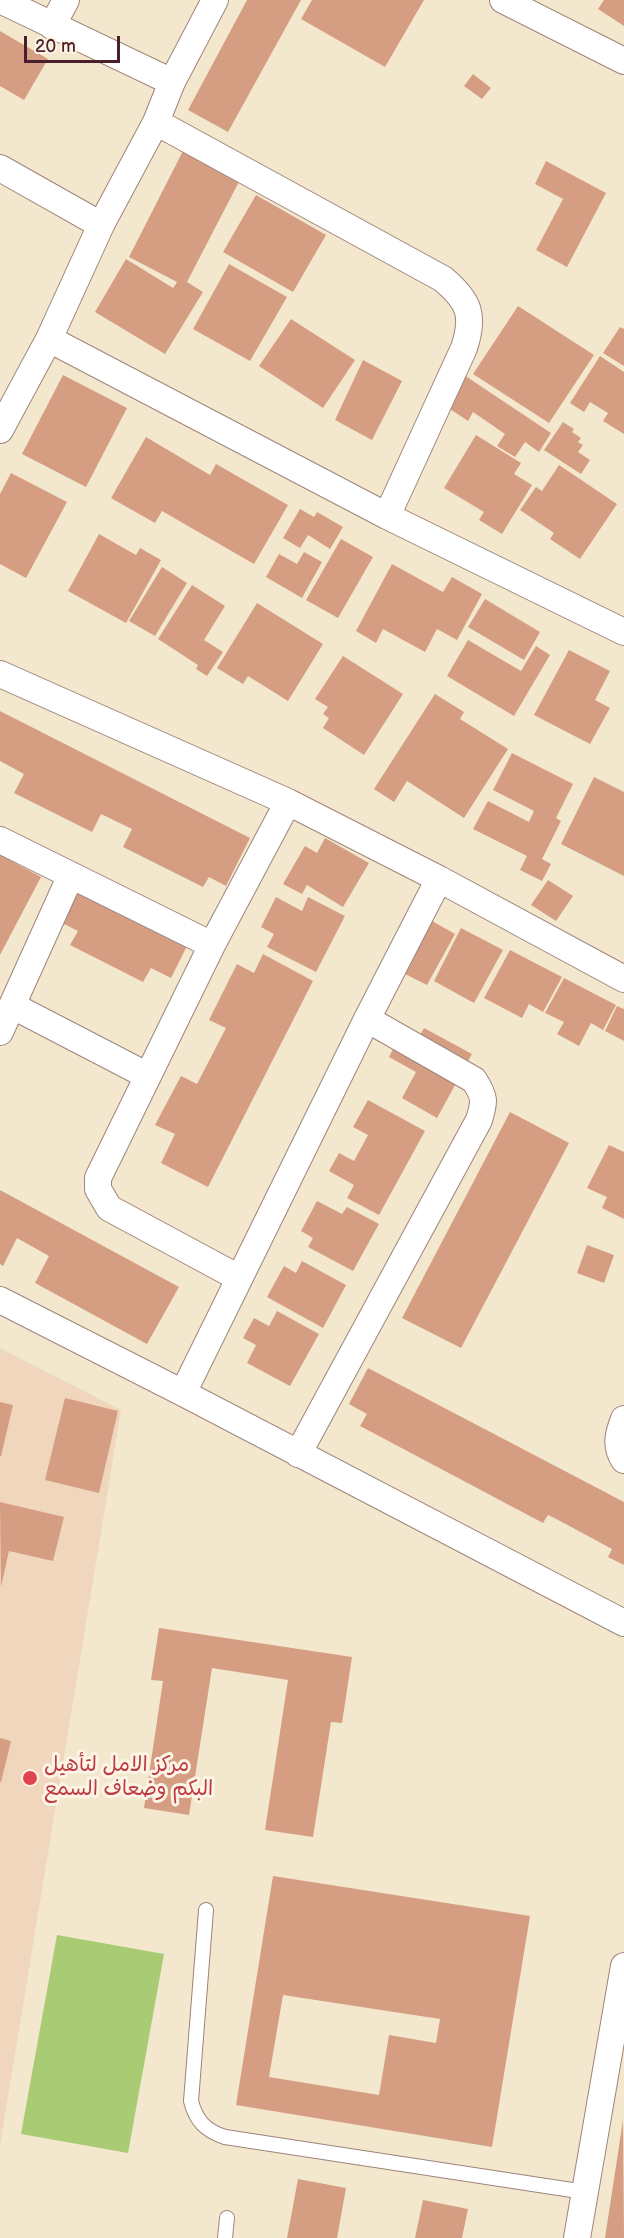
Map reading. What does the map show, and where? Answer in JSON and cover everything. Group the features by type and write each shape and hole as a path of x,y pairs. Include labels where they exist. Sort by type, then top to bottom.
{"street":[{"path":"52,26 66,0"},
{"path":"0,430 48,339 101,225 156,122 172,82 215,0"},
{"path":"503,0 624,61"},
{"path":"15,3 52,26 172,82"},
{"path":"156,122 443,279 459,292 468,308 470,329 464,348 387,516"},
{"path":"1,170 101,225"},
{"path":"48,339 387,516 623,630"},
{"path":"0,674 288,802 440,879 624,979"},
{"path":"239,1278 109,1208 102,1200 98,1189 98,1178 212,945 288,802"},
{"path":"0,840 212,945"},
{"path":"0,1032 72,875"},
{"path":"183,1393 367,1018 440,879"},
{"path":"13,1006 148,1076"},
{"path":"298,1454 479,1120 484,1101 482,1091 474,1080 367,1018"},
{"path":"0,1300 624,1623"},
{"path":"624,1419 618,1435 619,1453 624,1460"},
{"path":"577,2238 624,1966"}],"lane":[{"path":"206,1910 191,2101 194,2115 212,2133 225,2137 585,2192"},
{"path":"225,2238 227,2218"}],"shaded area":[{"name":"مركز الامل لتأهيل البكم وضعاف السمع","path":"0,1348 121,1410 0,2145"}],"green space":[{"path":"57,1935 164,1954 128,2153 21,2134"}],"building":[{"path":"247,0 301,0 228,132 188,110"},
{"path":"312,0 424,0 385,67 301,19"},
{"path":"604,0 624,0 624,26 598,9"},
{"path":"0,31 48,59 24,100 0,86"},
{"path":"473,74 491,88 482,99 464,86"},
{"path":"186,145 243,174 187,282 203,292 165,354 95,312 126,259 173,288 177,282 129,257"},
{"path":"546,161 606,193 567,267 536,250 563,199 535,184"},
{"path":"256,195 326,235 293,292 223,252"},
{"path":"229,264 287,297 250,361 193,329"},
{"path":"518,306 594,355 549,423 473,374"},
{"path":"291,319 355,360 323,408 259,366"},
{"path":"620,327 624,329 624,366 603,353"},
{"path":"600,356 624,372 624,434 603,421 608,413 590,402 584,412 570,403"},
{"path":"363,360 402,381 372,440 335,420"},
{"path":"63,375 127,408 86,487 22,454"},
{"path":"464,375 551,433 539,452 525,442 515,457 497,446 505,434 473,412 468,421 444,405"},
{"path":"563,422 574,429 572,432 581,438 578,442 583,445 578,452 590,460 581,474 544,450"},
{"path":"476,435 521,463 514,474 532,485 502,534 479,520 484,512 444,488"},
{"path":"146,437 210,475 216,464 288,505 254,564 162,511 155,523 111,498"},
{"path":"559,465 617,504 580,559 550,539 554,533 520,510 536,487 542,491"},
{"path":"11,473 67,502 26,578 0,564 0,494"},
{"path":"300,509 314,517 317,512 343,527 330,549 308,535 300,548 283,538"},
{"path":"99,534 136,555 140,548 161,560 126,623 68,591"},
{"path":"341,539 373,557 338,618 306,600"},
{"path":"304,552 322,562 302,598 266,577 279,554 297,564"},
{"path":"392,564 443,592 452,577 482,594 457,640 437,629 425,652 383,629 376,643 356,631"},
{"path":"162,567 187,583 155,636 129,621"},
{"path":"192,585 225,606 204,640 223,652 207,676 196,669 198,665 158,639"},
{"path":"485,599 540,632 524,660 468,627"},
{"path":"257,603 323,644 288,701 248,676 243,684 217,668"},
{"path":"468,640 521,671 536,646 550,655 514,716 447,676"},
{"path":"569,650 610,671 595,700 610,708 590,744 534,715"},
{"path":"343,656 403,694 364,755 323,728 329,718 323,714 328,707 315,699"},
{"path":"435,694 464,712 460,719 508,749 464,818 407,781 394,802 374,789"},
{"path":"0,711 250,838 226,886 209,877 203,887 123,847 132,829 101,814 92,832 14,793 24,774 0,761"},
{"path":"512,753 573,784 556,818 561,821 542,859 551,864 542,881 520,870 527,856 473,829 488,801 529,822 534,811 493,790"},
{"path":"594,777 624,792 624,876 561,844"},
{"path":"325,838 369,863 343,907 307,885 302,894 283,884 305,846 317,853"},
{"path":"0,855 41,877 0,955"},
{"path":"548,880 573,896 556,921 531,905"},
{"path":"84,882 192,936 171,978 151,968 143,982 70,945 78,931 62,923"},
{"path":"276,897 302,911 308,897 345,916 316,972 267,947 274,934 261,927"},
{"path":"432,921 455,934 427,985 403,973"},
{"path":"461,928 503,950 474,1003 434,981"},
{"path":"510,950 562,977 543,1012 529,1004 522,1018 484,998"},
{"path":"263,954 313,981 208,1187 161,1163 175,1134 155,1125 181,1076 197,1084 226,1028 209,1020 237,964 254,973"},
{"path":"564,978 616,1005 603,1030 591,1023 579,1046 557,1034 564,1022 545,1013"},
{"path":"617,1006 624,1009 624,1041 605,1031"},
{"path":"424,1028 472,1054 437,1118 402,1098 416,1072 389,1057 401,1034 416,1042"},
{"path":"368,1100 425,1131 379,1215 347,1198 354,1185 329,1171 339,1153 354,1161 368,1135 353,1127"},
{"path":"510,1112 569,1143 461,1348 402,1318"},
{"path":"609,1145 624,1152 624,1219 602,1208 607,1197 587,1188"},
{"path":"0,1190 179,1287 147,1344 35,1283 49,1256 17,1238 3,1266 0,1264"},
{"path":"317,1201 342,1214 347,1207 379,1224 353,1271 308,1247 313,1238 301,1231"},
{"path":"587,1245 614,1255 604,1283 577,1273"},
{"path":"302,1261 346,1285 323,1328 267,1297 284,1266 296,1273"},
{"path":"277,1311 319,1334 290,1386 247,1363 256,1345 243,1338 254,1318 269,1326"},
{"path":"368,1368 624,1502 624,1565 608,1557 612,1549 560,1521 548,1515 543,1523 360,1426 367,1414 349,1404"},
{"path":"65,1398 118,1411 99,1493 45,1480"},
{"path":"0,1402 13,1405 1,1456 0,1456"},
{"path":"0,1502 64,1517 53,1561 9,1551 1,1587"},
{"path":"159,1628 352,1657 342,1723 331,1722 313,1837 265,1830 288,1680 212,1668 189,1815 144,1808 163,1681 151,1680"},
{"path":"0,1738 11,1741 1,1782 0,1782"},
{"path":"273,1876 530,1916 492,2147 236,2105","holes":["283,1995 440,2019 436,2043 389,2035 379,2095 269,2077"]},
{"path":"623,2120 624,2238 605,2238"},
{"path":"298,2179 346,2188 337,2238 287,2238"},
{"path":"423,2200 468,2209 462,2238 415,2238"}],"place":[{"name":"مركز الامل لتأهيل البكم وضعاف السمع","path":"30,1778"}]}
